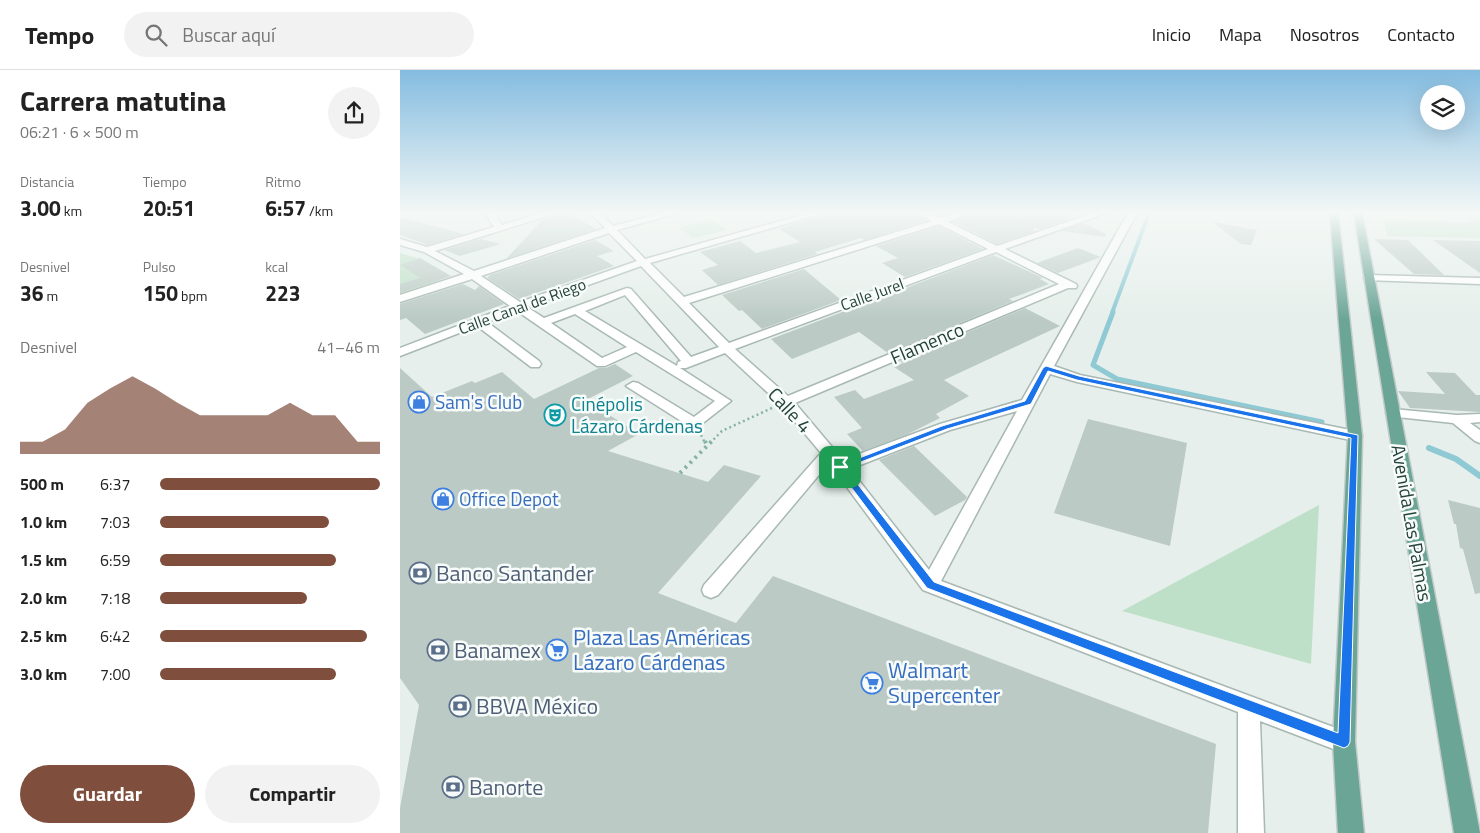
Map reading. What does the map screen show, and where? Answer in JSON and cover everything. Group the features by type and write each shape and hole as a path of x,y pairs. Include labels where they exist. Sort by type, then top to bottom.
{"main road":[{"path":"1337,249 1356,436 1344,742 1351,833"},
{"name":"Avenida Las Palmas","path":"1364,249 1467,833"}],"street":[{"path":"421,249 473,275 602,363 637,347"},
{"path":"427,250 432,249"},
{"path":"400,299 552,249"},
{"name":"Calle 4","path":"631,249 726,347 786,402 829,453 930,585"},
{"name":"Calle Canal de Riego","path":"400,352 519,306 644,262 693,249"},
{"path":"682,301 853,249"},
{"path":"996,249 1087,293"},
{"name":"Calle Jurel","path":"674,369 726,347 996,249"},
{"path":"1113,249 1046,368 930,585 1344,742"},
{"path":"1369,278 1480,281"},
{"name":"Flamenco","path":"786,402 1068,284"},
{"path":"542,323 627,291 689,362"},
{"path":"576,310 724,401 694,423 633,386"},
{"path":"479,322 535,364"},
{"path":"1046,368 1077,378 1356,436"},
{"path":"840,467 945,428 1028,403"},
{"path":"1393,413 1457,419 1480,418"},
{"path":"1457,419 1478,434"},
{"path":"710,590 829,453"},
{"path":"1249,706 1251,833"}],"path":[{"path":"680,473 722,431 786,402"}],"green space":[{"path":"400,253 420,259 441,280 400,294"},
{"path":"1319,505 1311,664 1122,611"}],"building":[{"path":"449,249 485,249 460,256 444,250"},
{"path":"516,249 537,249 506,259"},
{"path":"569,249 610,249 614,251 597,256 614,266 519,299 487,278 490,275"},
{"path":"712,249 750,249 756,253 774,249 826,249 815,252 818,254 718,285 702,270 718,265 700,252"},
{"path":"881,249 983,249 905,277 882,263 898,258"},
{"path":"1076,249 1101,257 1058,273 1037,263"},
{"path":"1385,249 1417,249 1444,275 1414,274"},
{"path":"1445,249 1480,249 1480,273"},
{"path":"993,255 1043,278 1040,279 1049,284 1009,299 1013,301 888,353 859,332 792,359 771,339"},
{"path":"420,258 451,276 400,293 400,284 420,278 400,265"},
{"path":"804,269 841,300 762,329 742,310 739,311 722,295"},
{"path":"463,284 475,290 479,286 504,304 425,334 406,318 400,320 400,304"},
{"path":"1025,308 1060,326 944,380 969,396 936,414 940,418 906,435 863,451 847,434 862,428 834,397 855,390 864,399 914,380 894,367 903,363 900,361"},
{"path":"615,364 633,376 586,400 639,434 608,451 708,482 724,465 761,476 658,593 736,623 773,576 1216,744 1208,833 400,833 400,808 419,705 400,678 400,368 432,397 472,381 475,383 502,372 534,399 599,368 606,368"},
{"path":"1426,372 1455,373 1476,395 1480,395 1480,412 1410,408 1398,391 1445,394"},
{"path":"1088,419 1187,443 1170,546 1054,513"},
{"path":"914,446 967,497 965,500 935,516 879,460"},
{"path":"1448,500 1480,508 1480,593 1475,594 1463,549 1460,548 1456,524 1454,524"}],"waterway":[{"path":"1112,313 1136,249"},
{"path":"1113,312 1093,365 1117,379 1322,422"},
{"path":"1429,448 1456,459 1480,476"}],"place":[{"name":"Sam's Club","path":"419,402"},
{"name":"Cinépolis Lázaro Cárdenas","path":"555,415"},
{"name":"Office Depot","path":"443,499"},
{"name":"Banco Santander","path":"420,573"},
{"name":"Banamex","path":"438,650"},
{"name":"Plaza Las Américas Lázaro Cárdenas","path":"557,650"},
{"name":"Walmart Supercenter","path":"872,683"},
{"name":"BBVA México","path":"460,706"},
{"name":"Banorte","path":"453,787"}],"route":[{"path":"1046,368 1077,378 1356,436 1344,742 930,585 840,467 945,428 1028,403 1046,368"}]}
